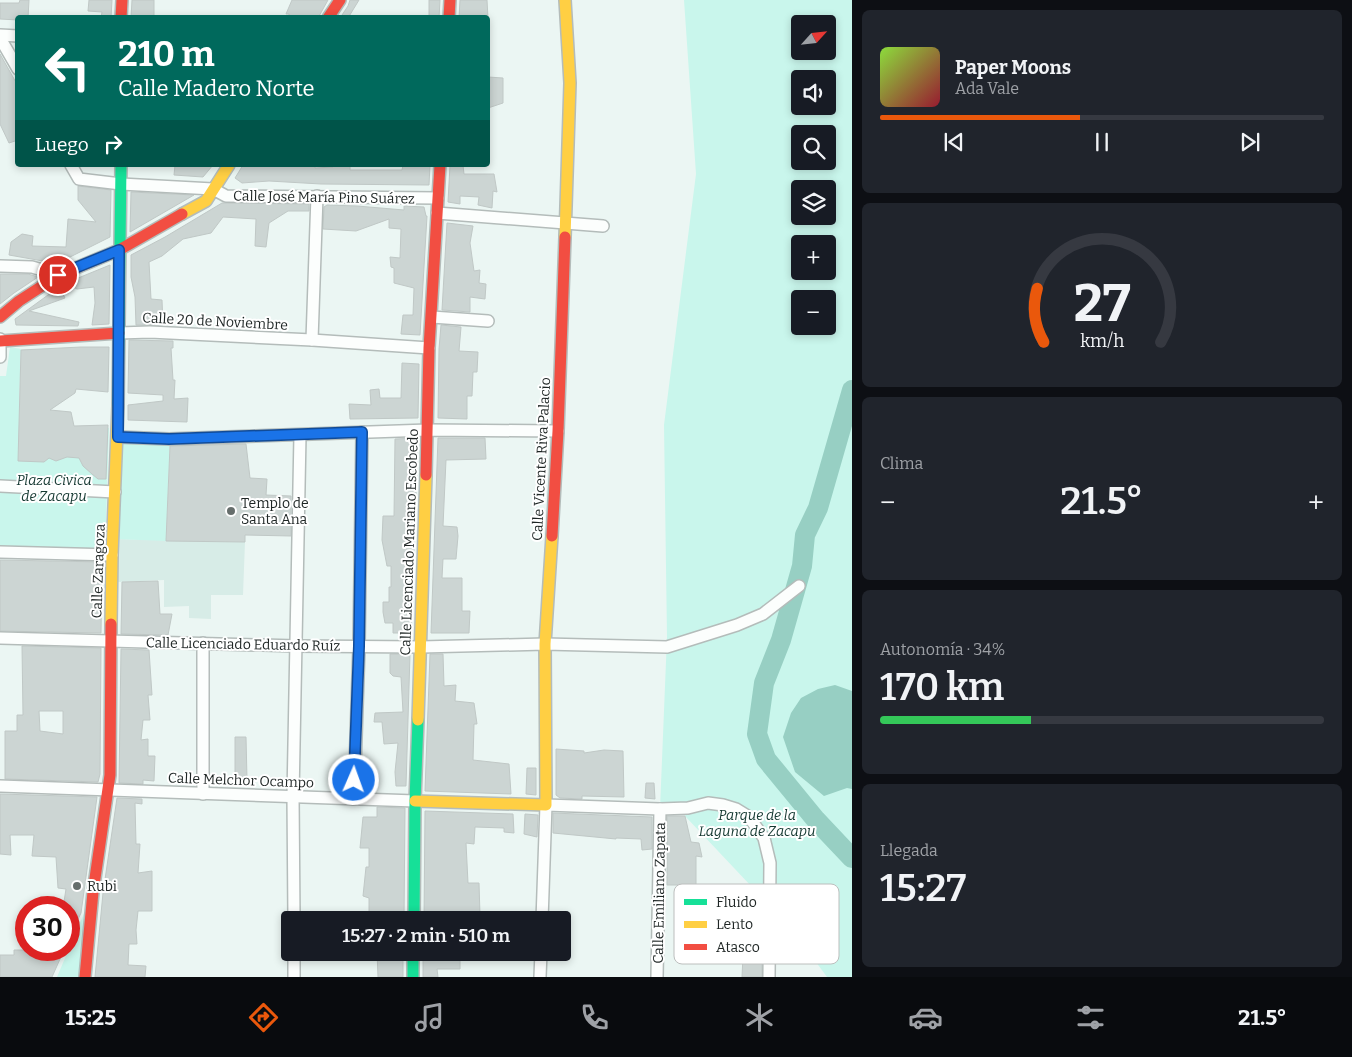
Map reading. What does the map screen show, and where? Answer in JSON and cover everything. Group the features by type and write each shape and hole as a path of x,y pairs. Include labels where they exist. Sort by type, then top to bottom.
{"main road":[{"path":"121,15 122,0"},
{"path":"330,15 340,0"},
{"path":"449,15 450,0"},
{"name":"Calle Vicente Riva Palacio","path":"546,805 545,644 558,431 570,83 565,0"},
{"name":"Calle Zaragoza","path":"85,977 93,892 110,775 112,555 118,437 121,167"},
{"path":"0,317 19,301 58,275 119,250 206,201 228,167"},
{"name":"Calle Licenciado Mariano Escobedo","path":"414,911 414,801 428,430 428,348 432,317 440,167"},
{"name":"Calle 20 de Noviembre","path":"0,340 119,333"},
{"name":"Calle Melchor Ocampo","path":"414,801 546,805"},
{"path":"413,961 413,977"}],"street":[{"path":"15,36 0,36 15,64"},
{"name":"Calle José María Pino Suárez","path":"72,167 79,179 121,184 213,188 226,196 438,198"},
{"path":"312,340 317,196"},
{"path":"437,214 603,226"},
{"path":"0,266 32,267 58,275"},
{"path":"432,317 488,322"},
{"name":"Calle 20 de Noviembre","path":"119,333 150,332 428,348"},
{"path":"0,340 0,357"},
{"path":"118,437 169,439 428,430 558,431"},
{"path":"354,799 359,646 362,432"},
{"path":"294,911 293,796 300,435"},
{"path":"0,486 115,492"},
{"path":"0,552 112,555"},
{"name":"Calle Licenciado Eduardo Ruíz","path":"0,638 296,646 421,647 545,644 667,647 736,625 763,614 795,589"},
{"path":"203,643 203,794"},
{"name":"Calle Melchor Ocampo","path":"0,786 414,801"},
{"name":"Calle Melchor Ocampo","path":"546,805 660,809 688,808 708,804 723,805 736,809 749,817 764,838 770,863 770,884"},
{"name":"Calle Vicente Riva Palacio","path":"542,911 546,805"},
{"name":"Calle Emiliano Zapata","path":"657,977 660,809"},
{"path":"294,961 294,977"},
{"path":"540,977 541,961"},
{"name":"Calle Melchor Ocampo","path":"770,964 770,977"}],"shaded area":[{"path":"114,539 245,542 243,595 211,595 211,619 189,618 189,606 164,607 164,580 118,582"},
{"path":"835,685 852,691 852,789 847,788 824,796 795,772 783,737 791,713 801,698 818,689"}],"green space":[{"name":"Parque de la Laguna de Zacapu","path":"684,0 852,0 852,977 827,977 817,964 839,964 839,884 749,884 685,816 687,808 660,809 667,637 664,425 696,174"},
{"name":"Plaza Civica de Zacapu","path":"10,347 21,349 20,429 109,428 105,555 0,552 0,376 6,376"},
{"path":"118,437 170,442 166,541 114,539"},
{"path":"93,892 83,977 57,977 64,961 80,961 80,923"}],"building":[{"path":"20,0 29,0 28,15 15,15 15,20 0,19 0,3 19,3"},
{"path":"89,0 112,0 111,15 102,15 102,12 88,11"},
{"path":"132,0 154,0 154,15 131,15"},
{"path":"292,0 328,0 320,15 286,14"},
{"path":"350,0 359,0 350,15 342,15"},
{"path":"429,0 440,0 439,15 429,15"},
{"path":"460,0 487,0 488,15 459,15"},
{"path":"0,54 15,81 15,141 9,143 0,124"},
{"path":"490,77 503,78 503,103 490,107"},
{"path":"175,167 211,167 203,177 174,175"},
{"path":"242,167 350,167 350,170 402,170 403,167 430,167 429,185 321,184 269,181 242,183 235,178"},
{"path":"450,167 463,167 464,174 494,174 497,192 493,191 492,208 478,205 479,197 460,196 460,204 448,202"},
{"path":"78,186 111,190 110,237 54,263 9,255 11,242 22,234 33,236 32,246 66,247 68,219 96,222 78,200"},
{"path":"131,192 194,195 130,232"},
{"path":"222,203 309,204 309,211 288,211 269,223 266,247 255,246 256,219 223,217 211,233 183,239 162,256 149,262 151,299 162,300 163,325 136,325 135,297 131,277 131,255"},
{"path":"327,205 404,210 404,206 424,207 427,216 420,335 401,334 403,315 413,315 414,288 394,283 394,268 391,267 390,257 400,258 401,229 389,228 389,219 356,231 323,229 324,207"},
{"path":"447,223 473,226 470,243 474,271 480,270 479,283 486,284 485,299 470,297 470,312 442,310"},
{"path":"110,265 109,324 92,325 95,303 94,287 77,289 66,283"},
{"path":"0,274 28,274 38,277 0,304"},
{"path":"59,287 65,298 29,311 79,322 78,326 16,325 15,319"},
{"path":"441,325 461,327 459,351 478,352 477,372 473,372 472,396 467,396 467,419 438,418"},
{"path":"129,340 173,341 173,348 171,348 173,380 175,380 174,399 188,398 187,422 128,420 128,405 163,401 163,395 128,393"},
{"path":"109,347 108,392 76,389 75,393 50,410 71,412 74,426 108,425 106,479 98,479 83,466 79,458 67,457 56,461 49,458 44,462 18,461 21,350"},
{"path":"402,363 419,364 418,418 350,419 349,404 371,405 370,390 379,389 380,398 401,398"},
{"path":"418,438 411,633 393,633 393,623 385,623 383,612 383,602 389,602 391,566 387,566 382,540 383,516 394,516 395,439"},
{"path":"438,438 485,438 486,459 446,460 443,526 457,527 458,536 456,559 443,559 442,578 462,578 462,611 470,611 469,633 431,633"},
{"name":"Templo de Santa Ana","path":"246,444 250,478 267,479 266,495 291,496 291,536 245,535 245,542 166,541 170,446"},
{"path":"0,560 102,562 101,633 0,631"},
{"path":"158,581 160,614 172,614 168,635 121,634 122,582"},
{"path":"22,646 101,648 100,774 98,782 5,779 5,731 17,731 17,715 23,715","holes":["39,711 63,711 63,734 40,731"]},
{"path":"121,649 149,650 152,695 148,695 150,720 143,720 141,740 148,739 148,756 155,756 154,781 143,780 143,784 119,783"},
{"path":"390,654 410,654 406,786 396,786 395,772 398,743 384,744 382,722 374,722 375,713 403,712 401,677 393,676 390,673"},
{"path":"430,654 443,654 444,686 456,685 455,701 474,703 477,724 474,724 473,760 509,764 511,794 425,791"},
{"path":"235,737 246,737 247,779 235,779"},
{"path":"556,749 584,751 584,753 604,750 623,751 624,797 582,796 582,799 560,798 556,795"},
{"path":"527,768 536,768 536,795 526,794"},
{"path":"646,783 654,783 655,799 645,798"},
{"path":"0,794 97,797 80,915 80,896 65,896 66,889 58,888 56,857 32,856 34,835 10,835 11,855 0,854"},
{"path":"117,798 142,799 142,804 135,803 136,844 140,844 138,873 152,871 152,911 138,911 137,944 129,944 128,965 146,966 145,977 95,977 103,893"},
{"path":"377,807 405,808 404,911 369,911 369,898 363,896 366,867 369,867 369,848 360,848 363,817 377,817"},
{"path":"425,811 513,814 514,833 504,832 504,828 475,827 474,844 466,843 468,883 479,883 480,911 424,911"},
{"path":"553,813 652,817 652,849 642,850 641,839 616,839 553,833"},
{"path":"525,814 538,815 537,837 524,834"},
{"path":"667,816 685,816 691,842 699,843 702,857 696,856 696,884 667,885"},
{"path":"15,950 15,961 59,961 52,977 0,977 0,955 14,955"},
{"path":"377,961 403,961 403,977 378,977"},
{"path":"423,961 460,961 460,969 437,969 438,977 423,977"},
{"path":"743,964 762,964 762,977 742,977"}],"waterway":[{"path":"852,390 818,508 805,535 802,566 781,640 764,683 757,734 766,759 816,820 852,858"}],"traffic: fast":[{"path":"118,406 121,167"},
{"path":"414,911 418,720"},
{"path":"413,961 413,977"}],"traffic: slow":[{"path":"565,0 570,83 565,237"},
{"path":"182,214 206,201 228,167"},
{"path":"111,624 118,406"},
{"path":"418,720 426,475"},
{"path":"415,801 546,805 545,644 552,536"}],"traffic: jam":[{"path":"121,15 122,0"},
{"path":"330,15 340,0"},
{"path":"449,15 450,0"},
{"path":"426,475 429,348 440,167"},
{"path":"0,317 19,301 59,275 119,250 182,214"},
{"path":"552,536 565,237"},
{"path":"0,341 119,333"},
{"path":"85,977 93,892 110,775 111,624"}],"place":[{"name":"Templo de Santa Ana","path":"231,511"},
{"name":"Rubi","path":"77,886"}],"route":[{"path":"58,275 119,250 118,437 169,439 362,432 359,646 354,780"}]}
